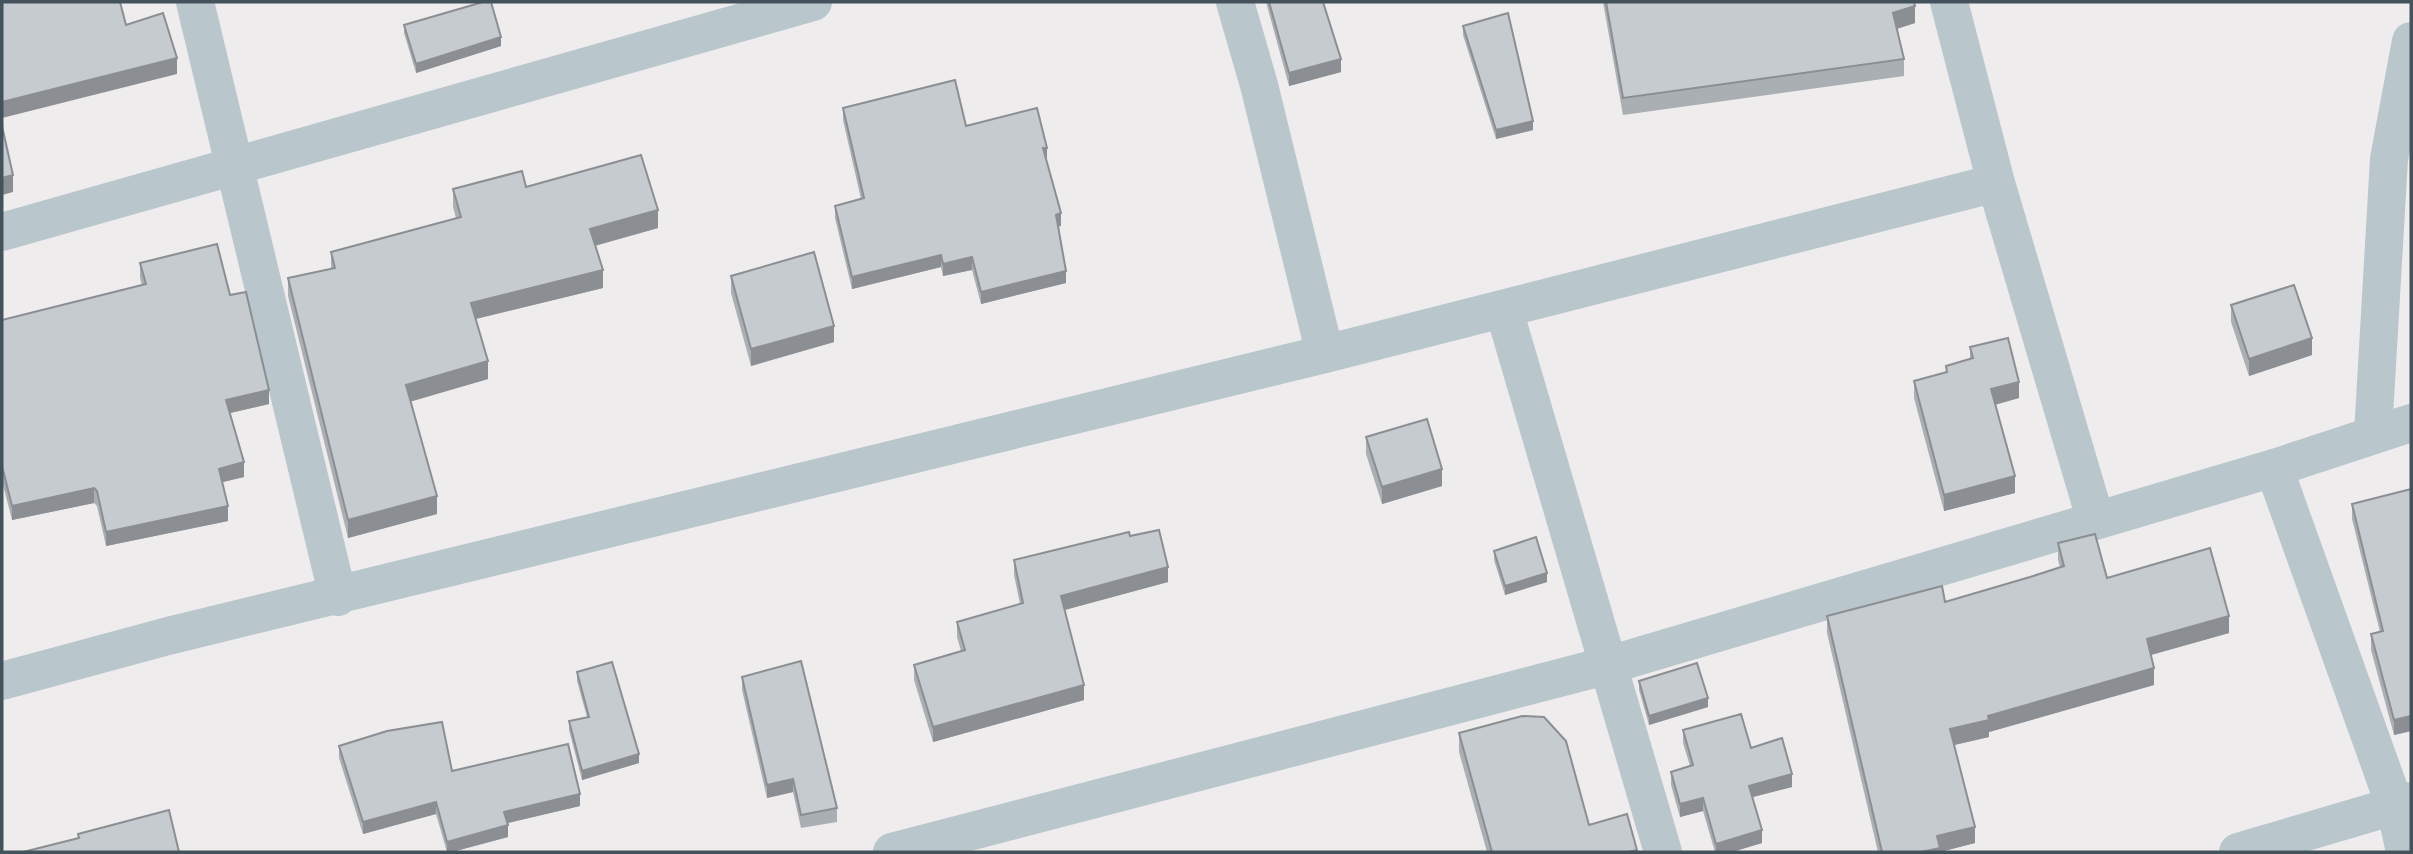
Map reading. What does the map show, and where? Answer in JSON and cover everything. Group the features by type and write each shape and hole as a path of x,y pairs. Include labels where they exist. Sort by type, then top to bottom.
{"street":[{"path":"195,2 338,597"},
{"path":"2,232 813,2"},
{"path":"1235,2 1259,86 1325,354"},
{"path":"1949,2 1996,183 2095,518"},
{"path":"2374,434 2389,159 2411,40"},
{"path":"2,681 168,636 338,597 1504,310 1996,183"},
{"path":"1504,310 1663,852"},
{"path":"892,852 1609,665 2095,518 2274,468 2411,423"},
{"path":"2274,468 2403,803 2405,852"},
{"path":"2238,852 2403,803"}],"building":[{"path":"2,2 120,2 126,25 163,13 177,58 2,102"},
{"path":"491,2 501,37 416,64 404,25"},
{"path":"1269,2 1323,2 1341,59 1289,73"},
{"path":"1606,2 1914,2 1915,6 1893,13 1904,59 1623,98"},
{"path":"1508,13 1533,121 1496,130 1463,26"},
{"path":"955,80 966,126 1037,108 1047,148 1043,148 1061,213 1056,215 1066,271 981,292 972,257 943,264 941,255 852,277 835,206 864,198 843,108"},
{"path":"2,126 13,175 2,178"},
{"path":"641,155 658,210 590,229 603,270 471,303 488,361 406,385 437,496 348,520 288,278 335,268 331,252 461,217 453,189 522,171 526,187"},
{"path":"217,244 230,295 246,292 269,390 226,400 244,462 219,469 228,506 106,532 97,491 94,488 12,506 2,466 2,320 146,284 140,263"},
{"path":"814,252 834,326 751,349 731,276"},
{"path":"2294,285 2312,338 2249,359 2231,305"},
{"path":"2008,338 2019,382 1991,389 2015,476 1944,495 1914,381 1947,372 1946,366 1973,358 1970,347"},
{"path":"1427,419 1442,469 1382,487 1366,437"},
{"path":"2411,489 2411,716 2394,720 2371,634 2383,631 2352,504"},
{"path":"1159,530 1168,567 1061,596 1084,685 933,727 914,665 965,650 957,622 1023,603 1014,560 1129,532 1130,536"},
{"path":"2095,534 2107,578 2210,548 2229,616 2147,639 2154,668 1988,716 1989,720 1950,729 1975,827 1937,836 1940,848 1921,852 1882,852 1827,616 1942,586 1945,602 2030,577 2064,566 2058,543"},
{"path":"1536,537 1547,573 1505,586 1494,551"},
{"path":"801,661 837,808 801,815 793,779 767,785 742,677"},
{"path":"612,662 639,754 582,771 569,721 589,717 577,672"},
{"path":"1697,663 1708,698 1649,716 1639,681"},
{"path":"1741,714 1751,748 1782,738 1792,774 1749,786 1762,830 1716,844 1703,798 1680,804 1671,772 1693,765 1683,730"},
{"path":"1522,716 1544,717 1566,741 1589,825 1627,814 1637,850 1492,852 1459,733"},
{"path":"442,722 452,771 568,744 580,794 504,812 508,825 447,842 436,802 363,822 339,746 387,731"},
{"path":"169,810 179,852 23,852 79,838 78,834"}]}
